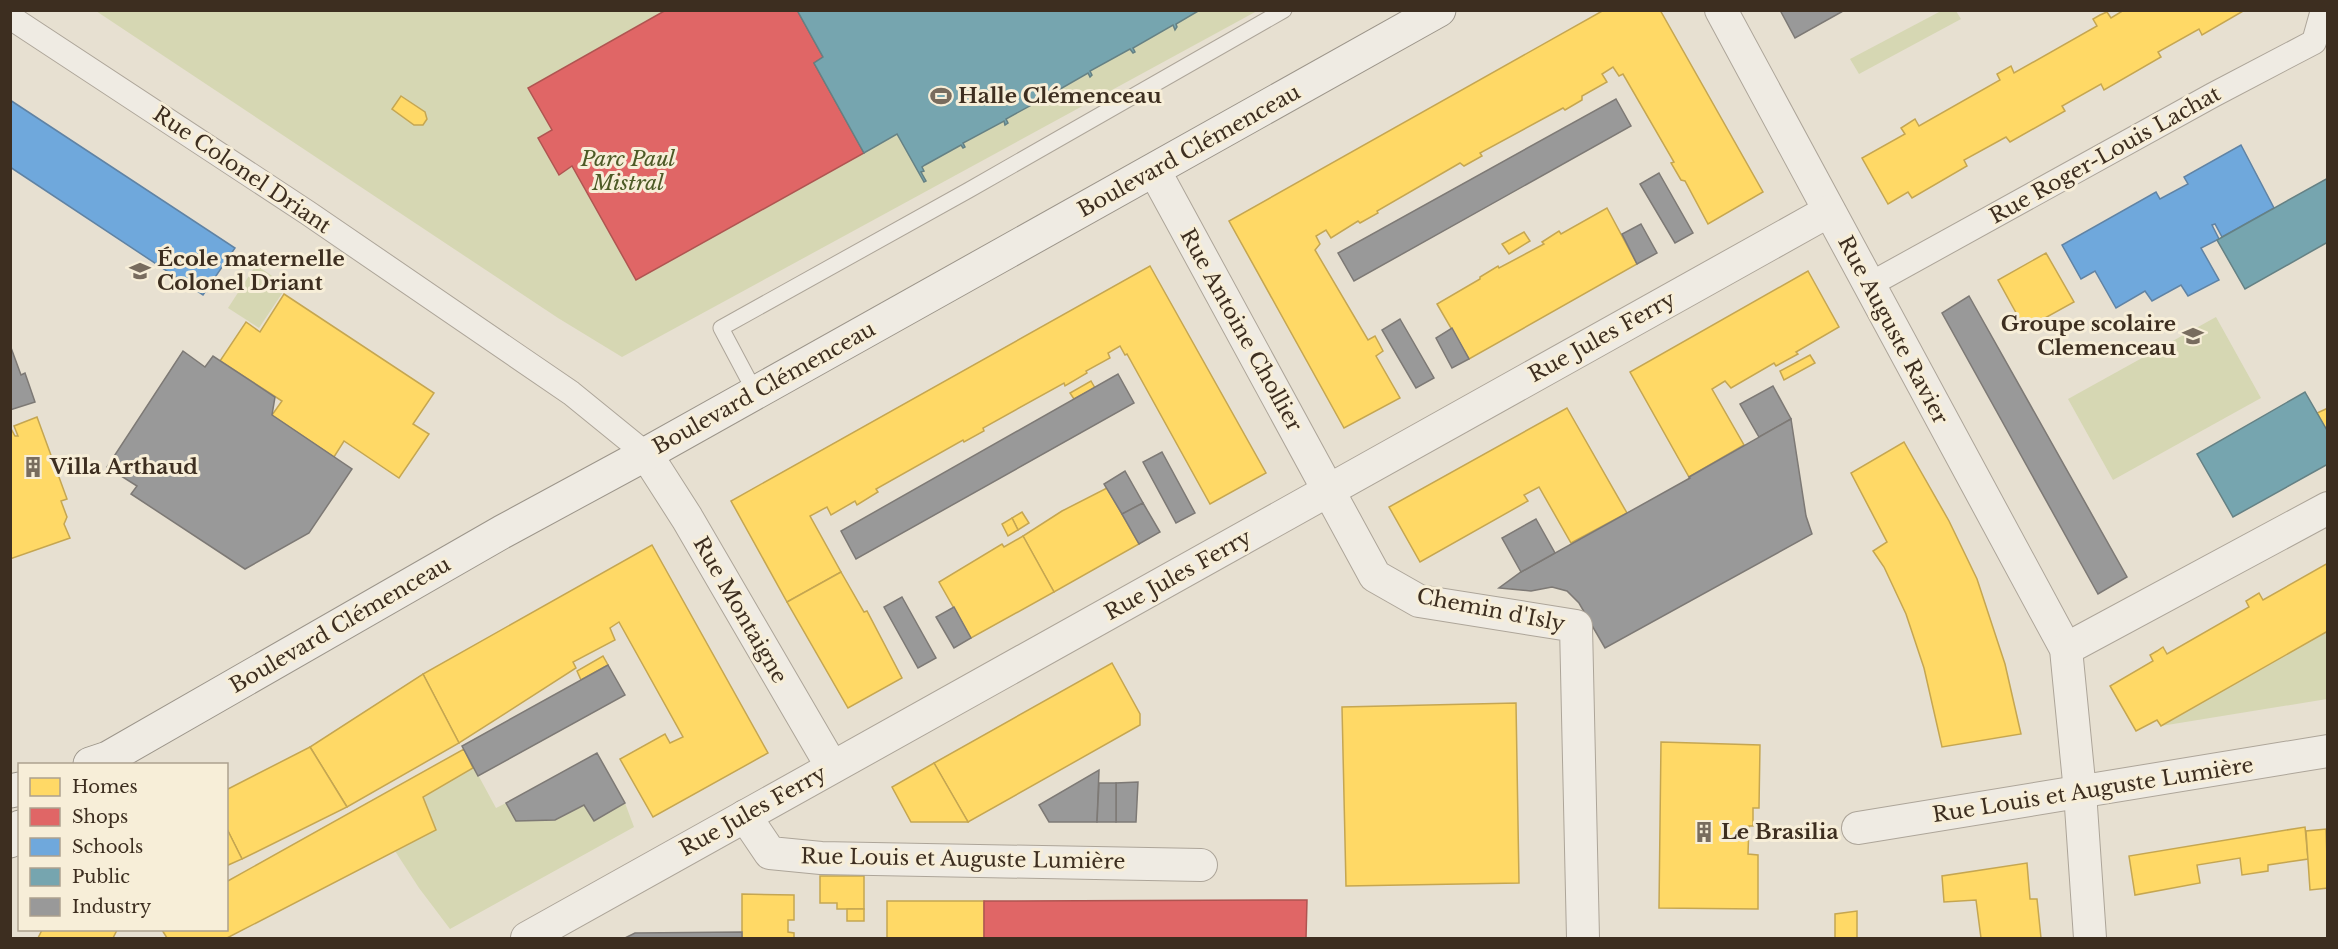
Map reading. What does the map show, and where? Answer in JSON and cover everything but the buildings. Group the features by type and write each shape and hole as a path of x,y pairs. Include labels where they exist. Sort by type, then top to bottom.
{"main road":[{"name":"Boulevard Clémenceau","path":"99,762 502,532 646,454 1439,10"}],"street":[{"name":"Rue Auguste Ravier","path":"1721,10 2066,649 2080,792 2090,939"},
{"name":"Rue Roger-Louis Lachat","path":"1869,285 2213,95 2314,42 2324,10"},
{"name":"Rue Colonel Driant","path":"10,17 308,213 541,373 586,405 646,454"},
{"name":"Rue Antoine Chollier","path":"1154,170 1328,490"},
{"name":"Rue Jules Ferry","path":"527,939 1829,211"},
{"name":"Rue Montaigne","path":"646,454 687,518 832,768"},
{"name":"Chemin d'Isly","path":"1328,490 1375,576 1419,601 1576,626 1583,939"},
{"path":"2066,649 2328,508"},
{"name":"Rue Louis et Auguste Lumière","path":"1858,828 2328,751"},
{"name":"Rue Louis et Auguste Lumière","path":"745,816 770,853 821,858 1201,865"}],"lane":[{"path":"755,392 721,328 969,190 1284,10"}],"green space":[{"name":"Parc Paul Mistral","path":"96,11 1257,11 622,357 558,318"},
{"path":"1941,11 1956,11 1961,19 1859,74 1850,59"},
{"path":"256,265 287,286 259,328 228,308"},
{"path":"2216,317 2261,398 2113,480 2068,399"},
{"path":"2327,631 2327,699 2161,726"},
{"path":"464,749 496,808 506,803 516,821 555,820 584,805 594,821 625,803 634,827 450,929 395,851 227,938 167,938 163,931 228,931 228,881"}],"place":[{"name":"Halle Clémenceau","path":"941,96"},
{"name":"École maternelle Colonel Driant","path":"140,271"},
{"name":"Groupe scolaire Clemenceau","path":"2193,336"},
{"name":"Villa Arthaud","path":"33,467"},
{"name":"Le Brasilia","path":"1704,832"}]}
